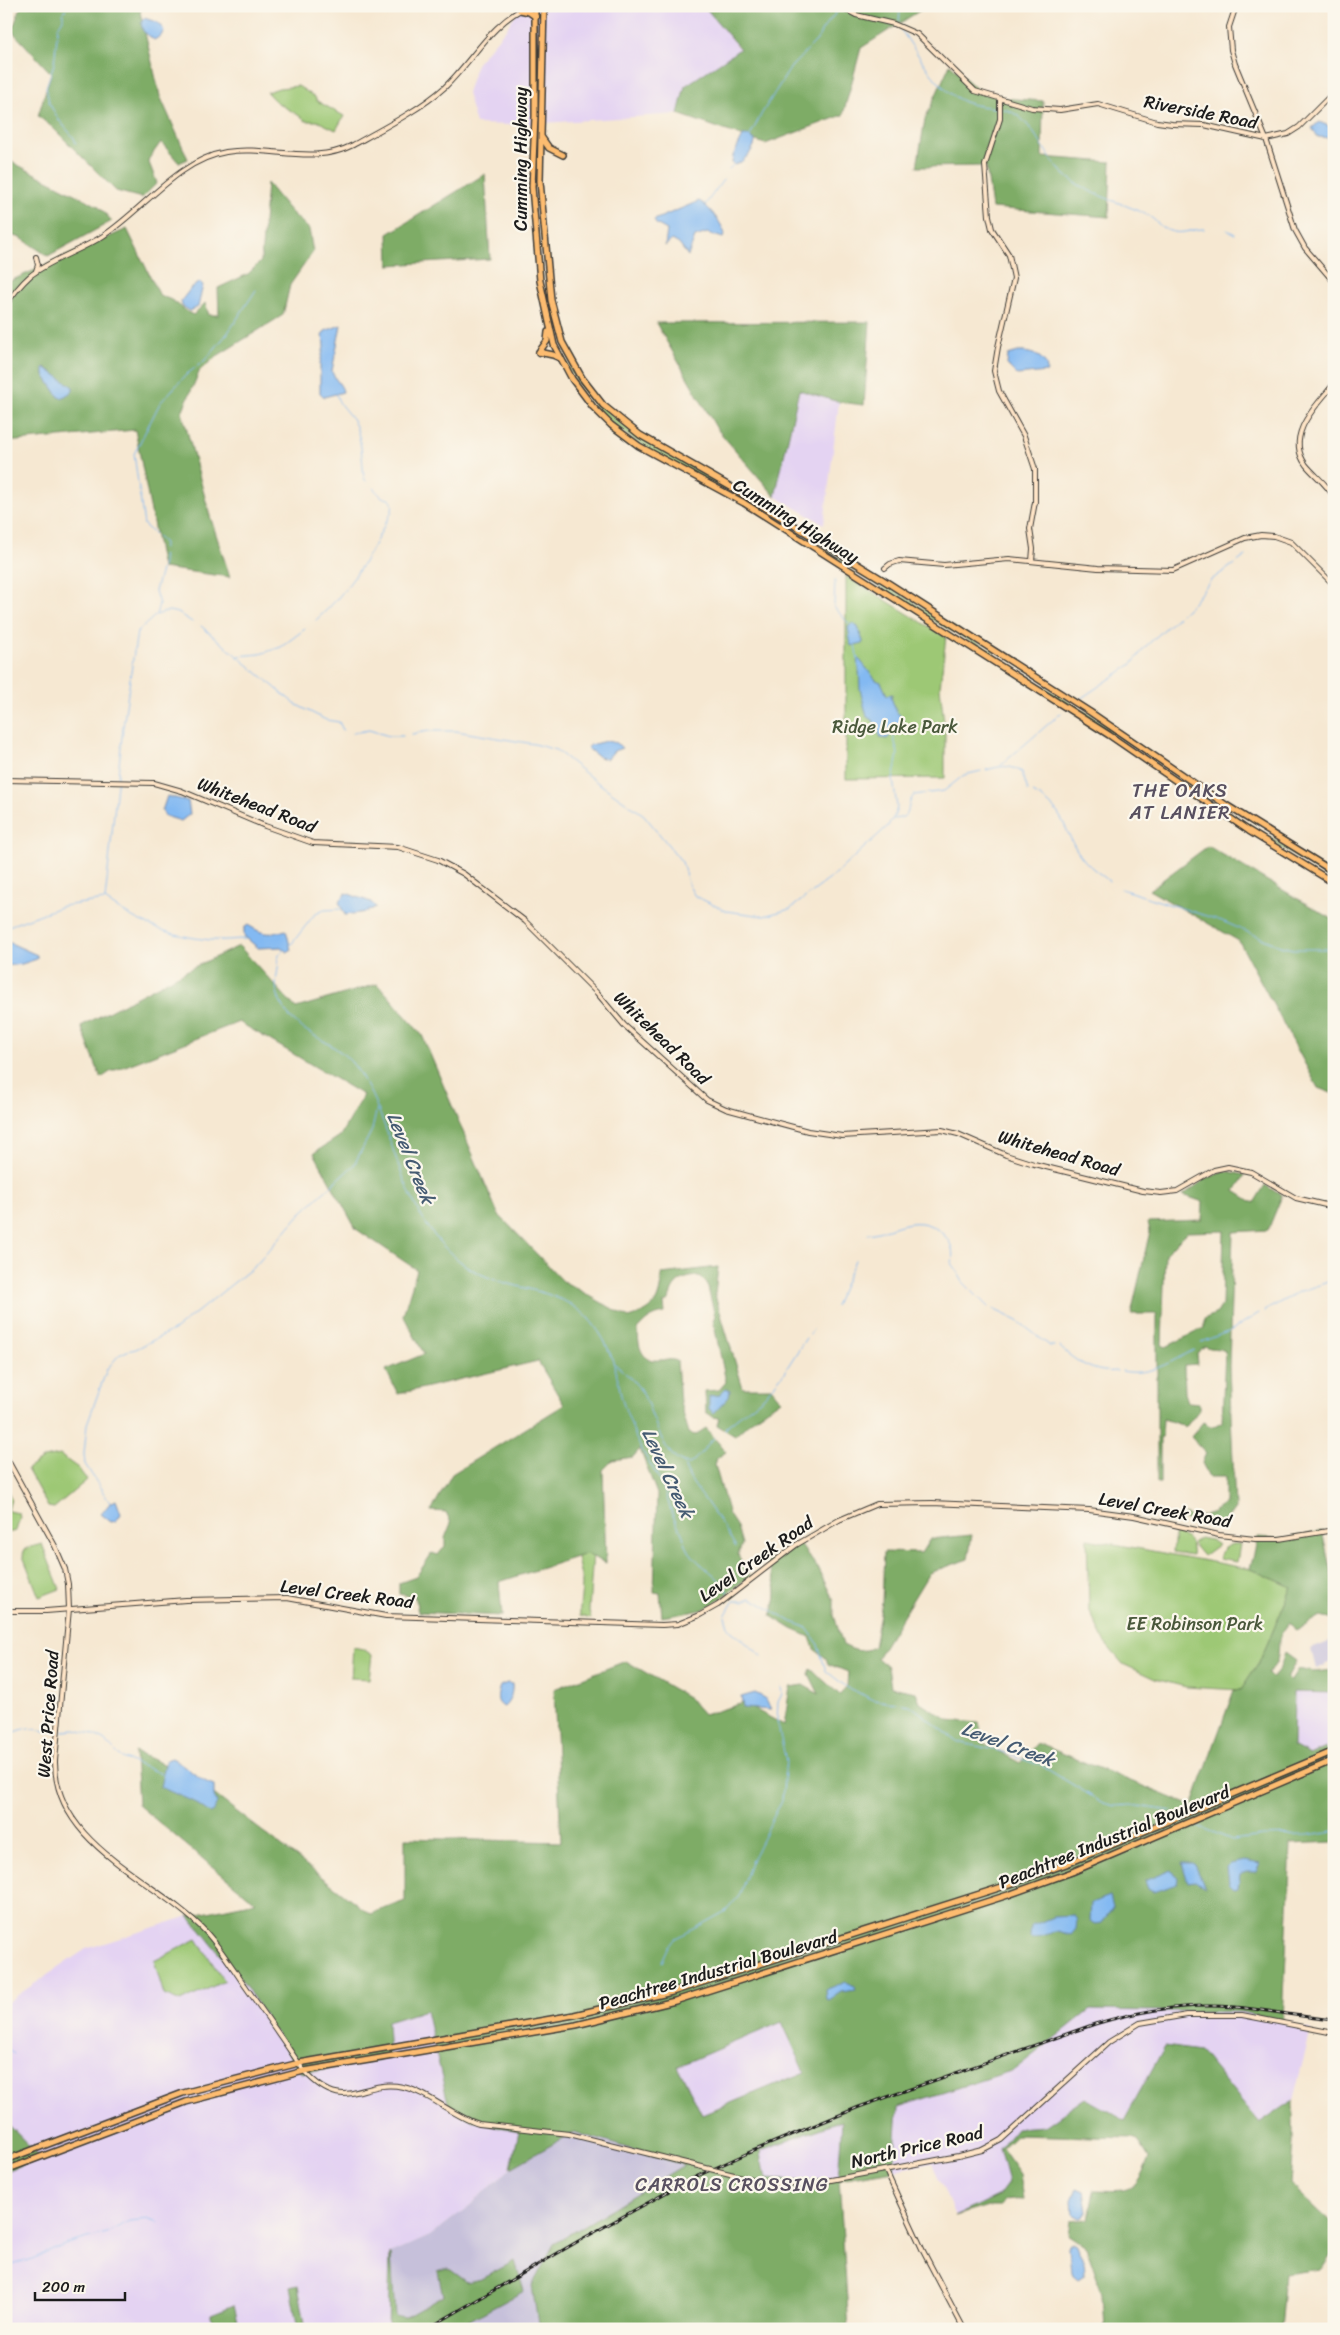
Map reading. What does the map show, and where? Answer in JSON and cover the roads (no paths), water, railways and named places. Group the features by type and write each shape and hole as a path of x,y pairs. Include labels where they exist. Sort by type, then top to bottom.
{"highway":[{"name":"Cumming Highway","path":"535,6 532,187 540,281 548,326 560,358 583,395 602,416 627,437 744,504 1000,664 1146,758 1249,831 1334,883"},
{"name":"Cumming Highway","path":"544,6 540,181 551,300 562,342 573,364 607,409 640,435 738,491 902,592 1090,712 1226,805 1334,872"},
{"path":"520,10 529,12 536,17"},
{"path":"542,138 548,148 563,155"},
{"path":"548,326 547,341 539,352 554,354 560,358"},
{"name":"Peachtree Industrial Boulevard","path":"6,2160 183,2093 250,2074 299,2063 574,2016 672,1992 1005,1886 1069,1863 1334,1751"},
{"name":"Peachtree Industrial Boulevard","path":"6,2170 186,2102 304,2071 576,2025 675,2001 1008,1895 1072,1872 1334,1760"}],"street":[{"path":"6,305 20,286 35,273 103,236 133,214 180,172 207,156 239,150 315,155 335,152 352,145 438,93 455,76 493,30 528,6"},
{"name":"Riverside Road","path":"839,6 856,15 894,24 917,34 975,90 1032,108 1047,110 1098,104 1157,122 1204,125 1266,139 1288,134 1299,127 1334,92"},
{"path":"1236,6 1229,27 1230,50 1266,139 1295,230 1304,248 1334,282"},
{"path":"1000,99 1000,119 985,165 989,216 992,229 1009,255 1014,278 994,371 999,390 1024,436 1034,467 1035,502 1030,529 1033,549 1032,561"},
{"path":"35,273 38,265 36,257"},
{"path":"1334,384 1305,420 1300,439 1300,450 1304,462 1330,490 1334,497"},
{"path":"885,568 894,562 903,561 944,565 1009,559 1091,568 1173,570 1245,538 1261,535 1274,536 1291,542 1334,586"},
{"name":"Whitehead Road","path":"6,780 154,783 313,843 398,847 438,860 464,874 524,921 591,988 624,1025 696,1092 726,1109 808,1131 842,1136 942,1130 958,1134 1006,1155 1034,1164 1108,1183 1161,1193 1184,1188 1214,1170 1228,1167 1240,1168 1265,1178 1296,1198 1334,1207"},
{"name":"West Price Road","path":"6,1457 55,1546 65,1568 68,1584 69,1609 55,1761 56,1785 66,1808 89,1837 114,1859 181,1909 207,1933 304,2071"},
{"name":"Level Creek Road","path":"6,1611 25,1612 186,1600 287,1598 386,1616 678,1624 718,1605 780,1556 827,1526 867,1506 886,1503 932,1503 1089,1510 1134,1516 1219,1535 1254,1539 1279,1539 1334,1530"},
{"name":"North Price Road","path":"304,2071 319,2087 336,2094 392,2086 402,2087 424,2096 467,2121 478,2124 569,2134 773,2184 796,2186 886,2171 976,2152 1001,2140 1109,2042 1140,2023 1187,2015 1242,2015 1334,2033"},
{"path":"886,2171 923,2251 964,2329"}],"water":[{"path":"144,18 157,22 164,30 161,36 154,40 143,31 141,23"},
{"path":"1319,122 1334,128 1331,138 1318,137 1312,128"},
{"path":"743,136 749,136 755,140 755,143 748,155 735,165 732,163 733,156"},
{"path":"699,201 715,217 722,227 725,236 723,238 707,233 695,237 688,256 679,244 672,240 665,246 667,230 656,224 654,220"},
{"path":"200,282 203,285 198,307 190,311 182,306 181,301 191,288"},
{"path":"341,325 332,371 343,392 324,397 320,393 320,363 325,343 322,336 325,331"},
{"path":"1018,352 1038,356 1045,362 1047,372 1017,375 1007,365 1008,355"},
{"path":"44,367 73,387 73,391 62,398 59,397 44,375"},
{"path":"853,623 858,627 863,643 851,646 848,627"},
{"path":"859,659 876,680 881,682 887,695 893,694 891,697 896,711 904,720 887,739 881,738 873,720 867,717 860,689 857,661"},
{"path":"606,741 617,743 622,748 614,751 607,759 599,757 587,748 590,745"},
{"path":"167,796 188,801 190,814 181,821 165,816 162,811"},
{"path":"346,893 371,902 376,907 366,912 345,915 339,902"},
{"path":"248,925 266,933 286,930 291,950 287,952 281,947 258,948 244,936 244,928"},
{"path":"6,941 37,955 37,959 22,964 6,966"},
{"path":"726,1388 730,1390 729,1397 714,1413 709,1409 709,1396 719,1395"},
{"path":"116,1500 121,1514 116,1521 111,1522 101,1514 111,1502"},
{"path":"507,1683 512,1684 512,1690 509,1700 504,1707 498,1701 498,1695 500,1686"},
{"path":"755,1693 765,1698 771,1710 743,1708 741,1697"},
{"path":"172,1758 203,1780 214,1785 214,1796 217,1802 214,1811 210,1813 194,1802 160,1787 166,1760"},
{"path":"1245,1861 1260,1864 1256,1872 1247,1872 1240,1875 1238,1888 1234,1889 1229,1884 1227,1867 1230,1864"},
{"path":"1182,1863 1192,1863 1195,1865 1205,1887 1195,1881 1188,1882"},
{"path":"1172,1870 1178,1878 1177,1884 1153,1892 1148,1889 1145,1881"},
{"path":"1110,1896 1113,1907 1102,1923 1096,1924 1090,1921 1091,1903"},
{"path":"1074,1916 1077,1920 1076,1929 1071,1935 1057,1931 1033,1939 1030,1937 1031,1926 1053,1917"},
{"path":"845,1982 855,1986 856,1990 841,1992 829,2000 826,1999 825,1990"},
{"path":"1077,2188 1084,2191 1087,2211 1084,2217 1080,2218 1073,2214 1072,2200"},
{"path":"1076,2244 1083,2257 1084,2276 1078,2280 1071,2274 1069,2246"}],"waterway":[{"path":"69,6 63,12 63,19 58,27 54,64 46,87 49,103 76,143"},
{"path":"897,6 900,12 899,21"},
{"path":"750,136 791,67 817,40 822,30 839,9"},
{"path":"901,30 945,89 965,102 996,108"},
{"path":"1003,109 1013,112 1021,119 1036,136 1056,166 1073,182 1083,188 1149,216 1163,228 1170,231 1181,232 1204,229"},
{"path":"729,169 733,165"},
{"path":"705,205 723,180"},
{"path":"1227,230 1235,234"},
{"path":"156,615 159,604 155,591 163,563 164,543 144,525 134,454 160,403 187,374 204,361 227,334 256,290"},
{"path":"336,394 339,402 356,426 366,481"},
{"path":"316,620 336,600 354,577 390,514 392,508 391,500 382,497 373,488"},
{"path":"1080,699 1132,664 1145,647 1193,603 1211,580 1246,556"},
{"path":"835,581 834,607 849,624"},
{"path":"105,900 123,727 137,632 156,615 169,611 178,613 192,622"},
{"path":"201,626 295,704 326,720 339,722 343,730"},
{"path":"238,656 260,654 281,647 305,629"},
{"path":"855,645 858,660"},
{"path":"858,664 860,671"},
{"path":"1001,765 1061,713"},
{"path":"353,733 369,730 389,736 403,736"},
{"path":"412,734 429,731 456,731 534,744 556,750 594,780 644,815 682,862 689,886 695,896 726,911 764,916 790,909 831,878 888,826 895,815 897,807 893,780 898,754 893,735"},
{"path":"986,770 1004,766 1017,769 1022,772 1028,791"},
{"path":"894,819 906,814 914,795 944,791 964,775 981,771"},
{"path":"1033,793 1054,808 1078,851 1088,864 1109,881"},
{"path":"1121,889 1222,921 1280,946 1293,949 1334,949"},
{"name":"Level Creek","path":"6,927 63,906 105,900 130,916 168,932 211,940 246,939"},
{"path":"290,946 314,915 324,910 341,909"},
{"name":"Level Creek","path":"284,949 278,956 276,983 277,992 283,1007 291,1019 337,1050 358,1071 383,1121 412,1199 426,1223 443,1245 465,1265 480,1274 561,1300 576,1308 596,1327 613,1361 622,1400 636,1438 664,1489 688,1549 693,1557 720,1581 728,1593"},
{"path":"110,1503 85,1464 84,1454 87,1424 107,1369 119,1355 136,1349 177,1328 256,1265 301,1213 354,1165 372,1130 377,1108"},
{"path":"868,1234 916,1223 934,1228 944,1235 951,1244 952,1263 963,1282 988,1307"},
{"path":"835,1306 855,1260"},
{"path":"1264,1311 1301,1291 1334,1280"},
{"path":"993,1309 1018,1321 1050,1346 1054,1346"},
{"path":"1201,1342 1230,1331 1259,1313"},
{"path":"810,1334 813,1330"},
{"path":"725,1430 729,1424 764,1397 783,1374 806,1338"},
{"path":"1060,1347 1086,1366 1101,1371 1117,1371"},
{"path":"1122,1371 1142,1372 1151,1370 1194,1350"},
{"path":"615,1364 642,1392 666,1446 672,1455 680,1461 689,1464 715,1437"},
{"path":"684,1464 692,1482 736,1547"},
{"name":"Level Creek","path":"734,1601 744,1601 751,1598 792,1622 806,1627 817,1642 826,1671 848,1688 874,1700 910,1705 958,1742 1000,1751 1042,1766 1103,1803 1115,1806 1131,1805 1172,1811"},
{"path":"733,1602 725,1616 729,1629 762,1656"},
{"path":"662,1962 675,1939 726,1911 739,1896 752,1860 782,1800 786,1761 777,1721 778,1702 782,1694 781,1687"},
{"path":"6,1734 28,1728 51,1732"},
{"path":"63,1731 75,1730 93,1734 105,1741 122,1758 162,1774"},
{"name":"Level Creek","path":"1198,1826 1232,1840 1262,1836 1308,1835 1334,1831"},
{"path":"6,2047 14,2054"},
{"path":"6,2267 32,2259 67,2244 106,2233 130,2221 149,2219 159,2222"}],"railway":[{"path":"427,2329 582,2239 691,2179 859,2107 1095,2024 1147,2011 1199,2006 1235,2007 1334,2020"}],"district":[{"name":"THE OAKS AT LANIER","path":"1180,801"},
{"name":"CARROLS CROSSING","path":"732,2184"}],"park label":[{"name":"Ridge Lake Park","path":"895,727"},
{"name":"EE Robinson Park","path":"1195,1624"}]}
